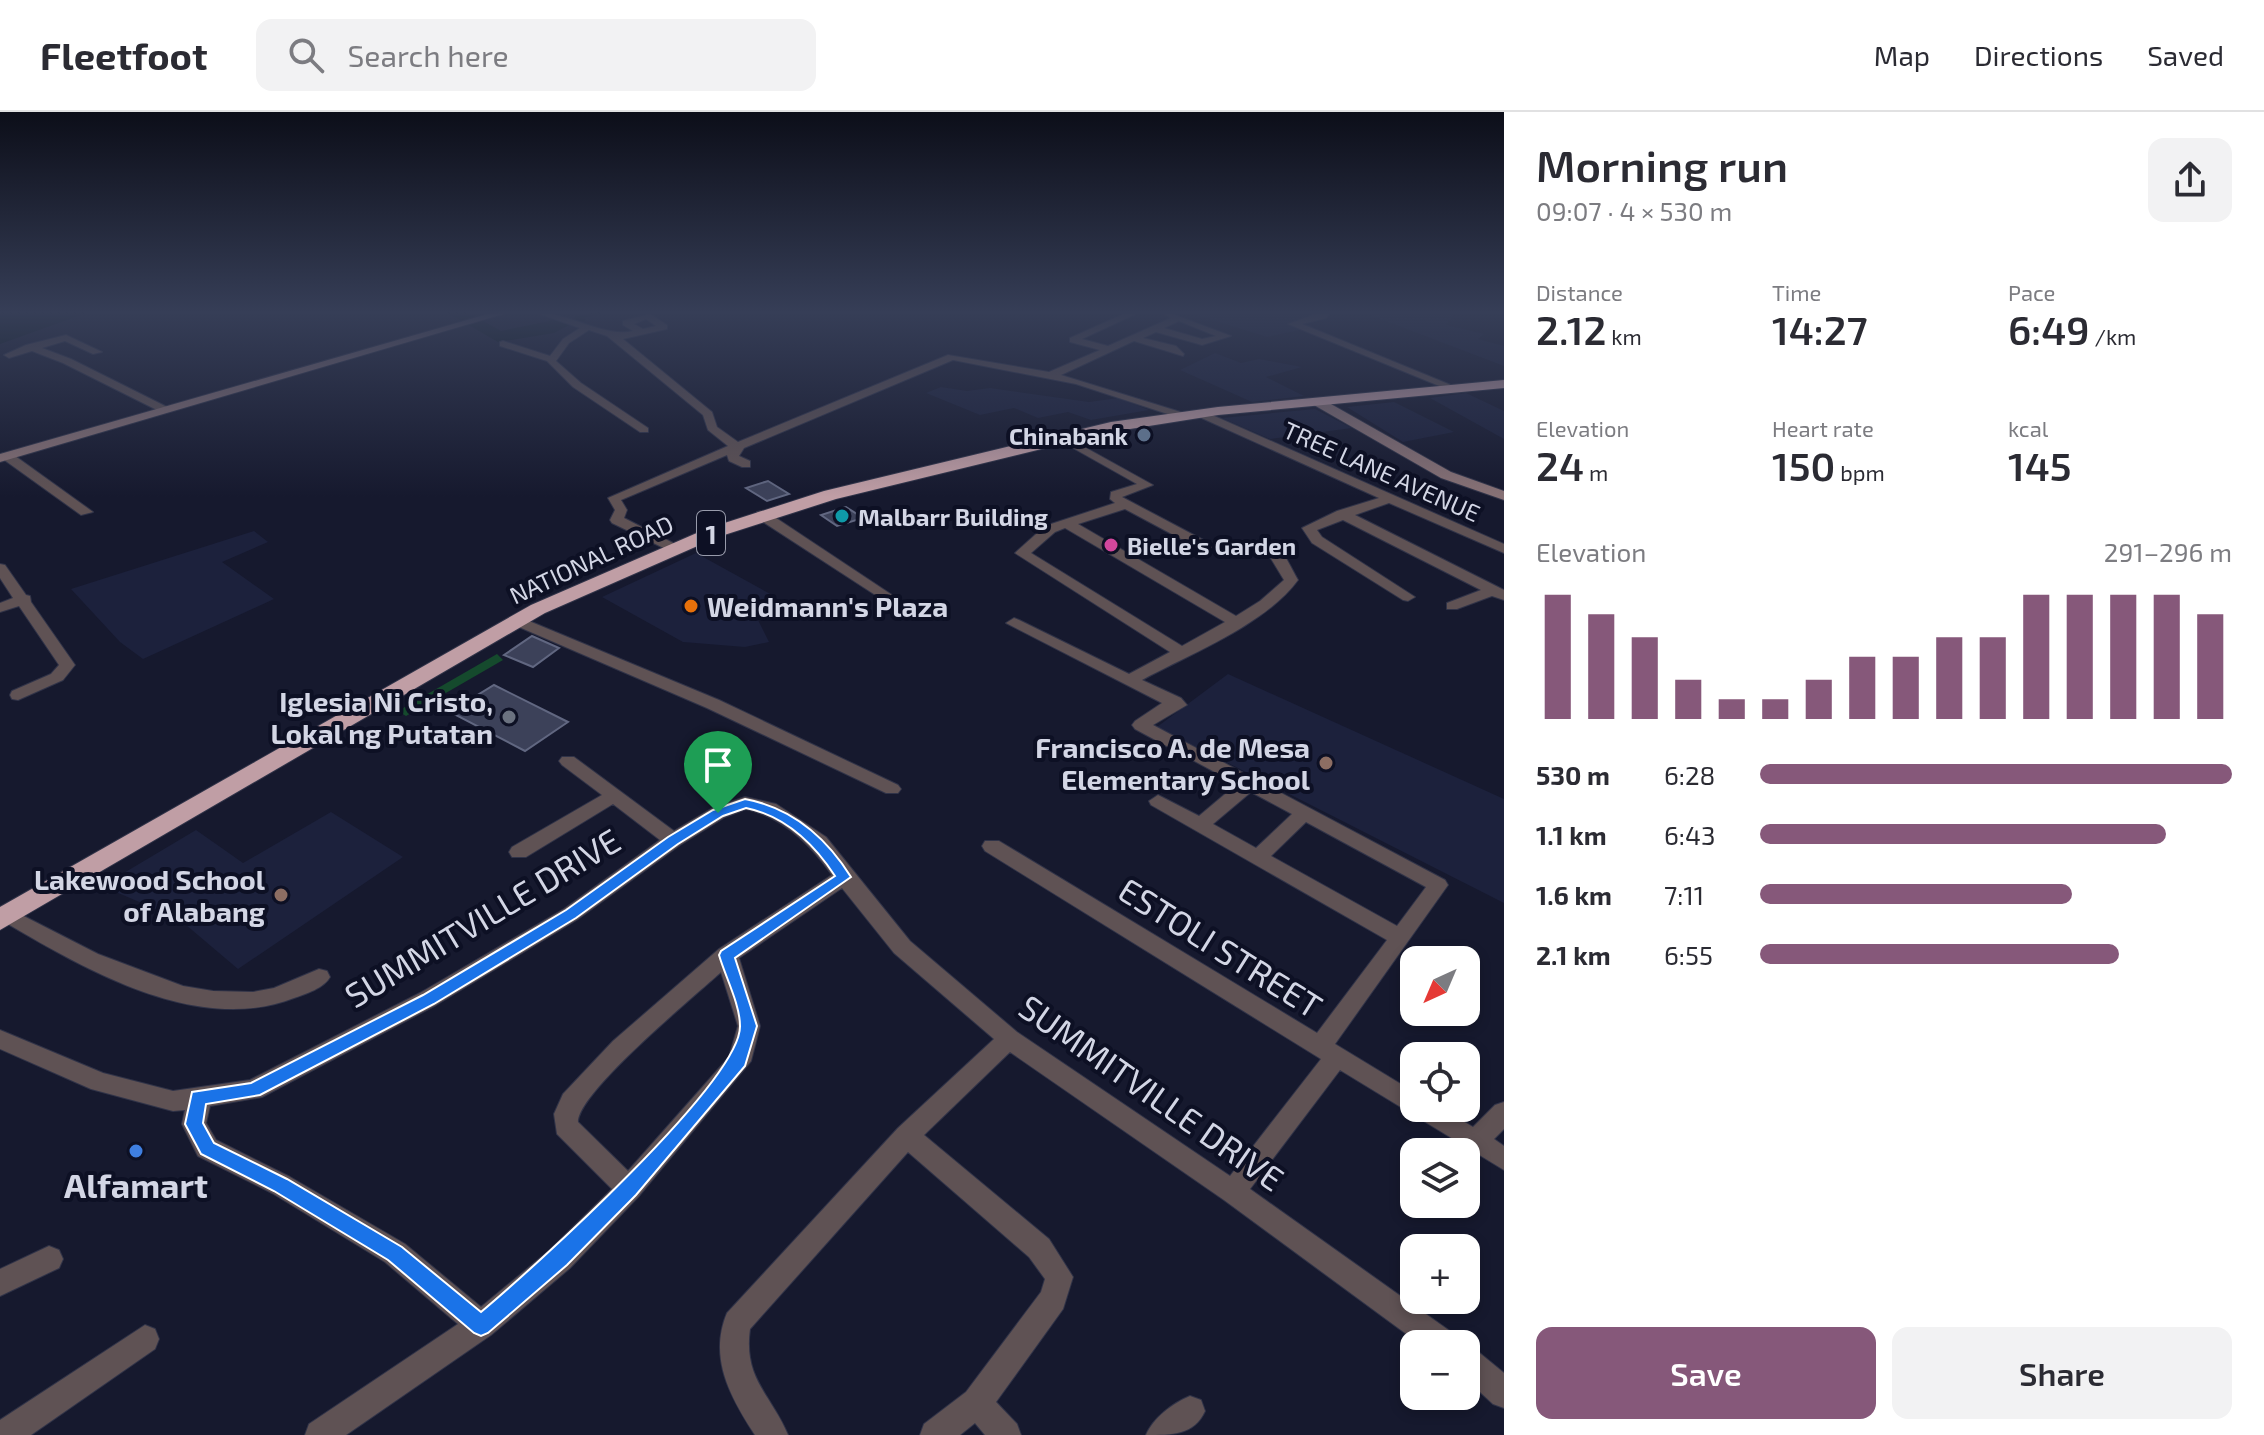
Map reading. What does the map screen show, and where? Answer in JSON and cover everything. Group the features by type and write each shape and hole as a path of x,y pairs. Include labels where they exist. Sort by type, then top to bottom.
{"highway":[{"name":"NATIONAL ROAD","path":"4,917 517,621 672,548 762,515 1061,437 1191,414 1504,384"}],"main road":[{"path":"4,457 291,374"},
{"path":"1318,402 1446,475 1504,496"}],"street":[{"path":"92,374 165,410"},
{"path":"561,374 644,430"},
{"path":"661,374 708,414 712,428 738,448"},
{"name":"TREE LANE AVENUE","path":"738,448 913,374"},
{"name":"TREE LANE AVENUE","path":"1045,374 1191,414 1504,549"},
{"path":"1417,374 1458,390"},
{"path":"1061,437 1145,482 1143,488 1114,496 1126,504 1210,548 1257,543 1272,549 1289,575 1289,585 1234,621 1130,680"},
{"path":"738,448 731,456 746,464"},
{"path":"672,548 617,520 621,510 614,498 738,448"},
{"path":"4,457 86,512"},
{"path":"1390,498 1311,525 1310,532 1408,597"},
{"path":"1126,504 1066,523 1029,545 1022,553 1180,652"},
{"path":"1342,514 1498,593"},
{"path":"762,515 885,595"},
{"path":"1066,523 1234,621"},
{"path":"1,569 25,599 67,665 57,677 18,695"},
{"path":"1452,606 1498,593"},
{"path":"0,608 25,599"},
{"path":"517,621 713,704 892,789"},
{"path":"1014,623 1177,703 1141,725 1435,881 1437,889 1399,937 1328,1052 1233,1192"},
{"path":"568,761 673,840"},
{"path":"1200,825 1245,787"},
{"path":"519,852 614,796"},
{"path":"1158,801 1399,937"},
{"name":"SUMMITVILLE DRIVE","path":"0,1039 99,1082 173,1101 254,1090 428,999 571,914 673,840 718,813 745,803 769,808 819,842 902,947 1009,1039 1233,1192 1425,1330"},
{"path":"1258,857 1299,818"},
{"name":"ESTOLI STREET","path":"992,846 1400,1096"},
{"path":"629,1189 566,1126 566,1114 572,1101 621,1048 727,955 844,877"},
{"path":"4,917 75,952 186,994 243,1002 289,992 319,977"},
{"path":"320,1435 481,1325 560,1259 629,1189 739,1061 749,1026 727,955"},
{"path":"773,1435 739,1381 731,1349 737,1323 907,1136 1009,1039"},
{"path":"199,1098 194,1124 207,1148 281,1185 395,1253 481,1325"},
{"path":"1479,1138 1504,1112"},
{"path":"1443,1122 1469,1138"},
{"path":"907,1136 1039,1248 1059,1277 1053,1299 977,1403 935,1435"},
{"path":"1480,1145 1504,1159"},
{"path":"0,1283 49,1259"},
{"path":"5,1435 145,1339"},
{"path":"1480,1372 1504,1393"},
{"path":"977,1403 1006,1435"},
{"path":"1161,1435 1190,1411"}],"shaded area":[{"path":"1188,374 1278,374 1266,377 1304,396 1252,402"},
{"path":"941,387 967,391 990,388 1089,402 1118,398 1149,410 1091,420 1068,412 1038,418 1014,408 980,415 926,393"},
{"path":"1466,393 1504,411 1504,439 1430,398"},
{"path":"1394,402 1454,432 1403,442 1347,407"},
{"path":"1315,409 1352,428 1270,439 1222,418"},
{"path":"254,531 268,542 222,562 274,599 143,659 120,642 71,589"},
{"name":"Weidmann's Plaza","path":"696,553 772,595 756,616 769,642 745,647 683,642 602,597"},
{"name":"Francisco A. de Mesa Elementary School","path":"1228,674 1504,799 1504,903 1157,727"},
{"name":"Lakewood School of Alabang","path":"331,812 403,857 238,969 179,919 102,886 196,830 243,863"}],"green space":[{"path":"497,654 503,660 406,716 398,711"}],"building":[{"path":"768,481 789,494 767,501 746,488"},
{"name":"Malbarr Building","path":"846,507 863,518 837,526 821,515"},
{"path":"532,636 559,648 533,667 504,655"},
{"name":"Iglesia Ni Cristo, Lokal ng Putatan","path":"494,685 568,722 525,751 450,712"}],"place":[{"name":"Chinabank","path":"1144,435"},
{"name":"Malbarr Building","path":"842,516"},
{"name":"Bielle's Garden","path":"1111,545"},
{"name":"Weidmann's Plaza","path":"691,606"},
{"name":"Iglesia Ni Cristo, Lokal ng Putatan","path":"509,717"},
{"name":"Francisco A. de Mesa Elementary School","path":"1326,763"},
{"name":"Lakewood School of Alabang","path":"281,895"},
{"name":"Alfamart","path":"136,1151"}],"route":[{"path":"745,803 769,808 819,842 844,877 727,955 749,1026 739,1061 629,1189 560,1259 481,1325 395,1253 281,1185 207,1148 194,1124 199,1098 254,1090 428,999 571,914 673,840 718,813 745,803"}]}
